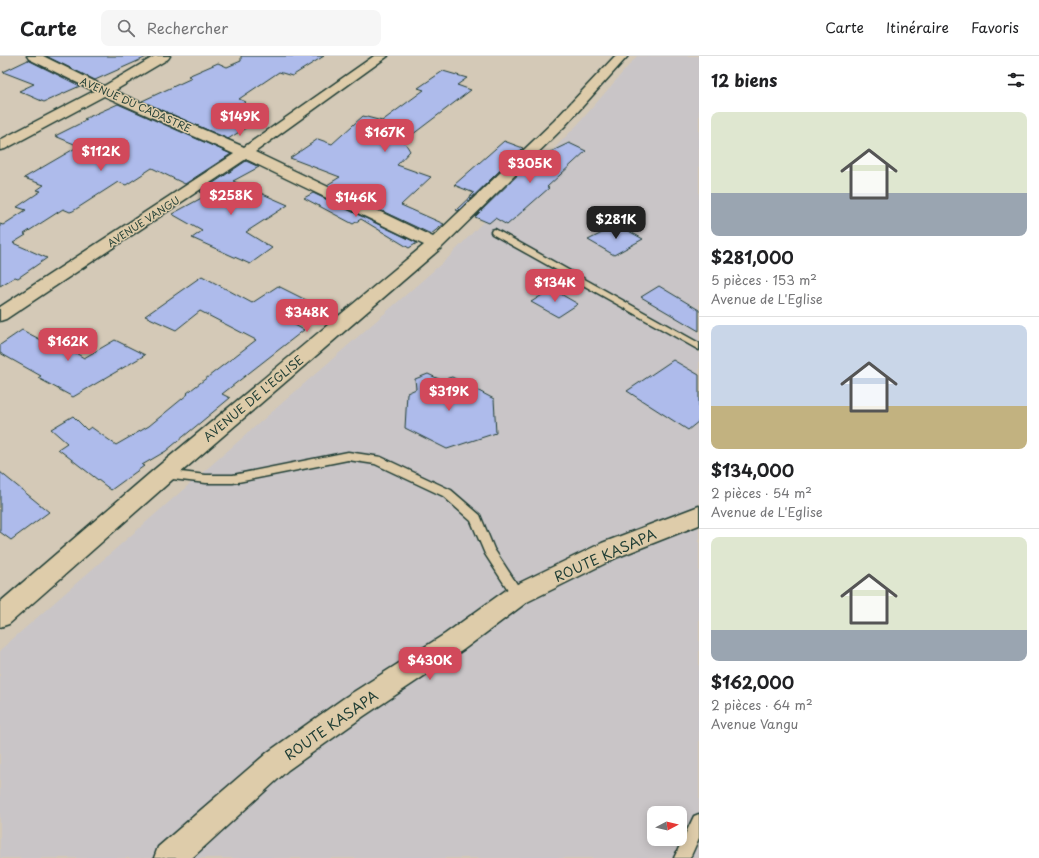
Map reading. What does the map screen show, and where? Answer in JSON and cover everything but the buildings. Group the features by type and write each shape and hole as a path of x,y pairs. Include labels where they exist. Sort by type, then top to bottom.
{"main road":[{"name":"ROUTE KASAPA","path":"169,858 278,761 354,707 454,642 518,595 610,550 699,515"}],"street":[{"name":"AVENUE DU CADASTRE","path":"33,56 104,91 245,153 435,244"},
{"path":"0,146 104,91 164,56"},
{"name":"AVENUE VANGU","path":"0,315 245,153 382,56"},
{"name":"AVENUE DE L'EGLISE","path":"0,617 164,474 435,244 559,124 622,56"}],"lane":[{"path":"495,232 699,347"},
{"path":"164,474 206,479 233,479 348,456 377,460 447,493 476,518 489,551 518,595"},
{"path":"682,858 699,820"}],"shaded area":[{"path":"637,56 699,56 699,858 0,858 0,650 449,257 578,124"}]}
